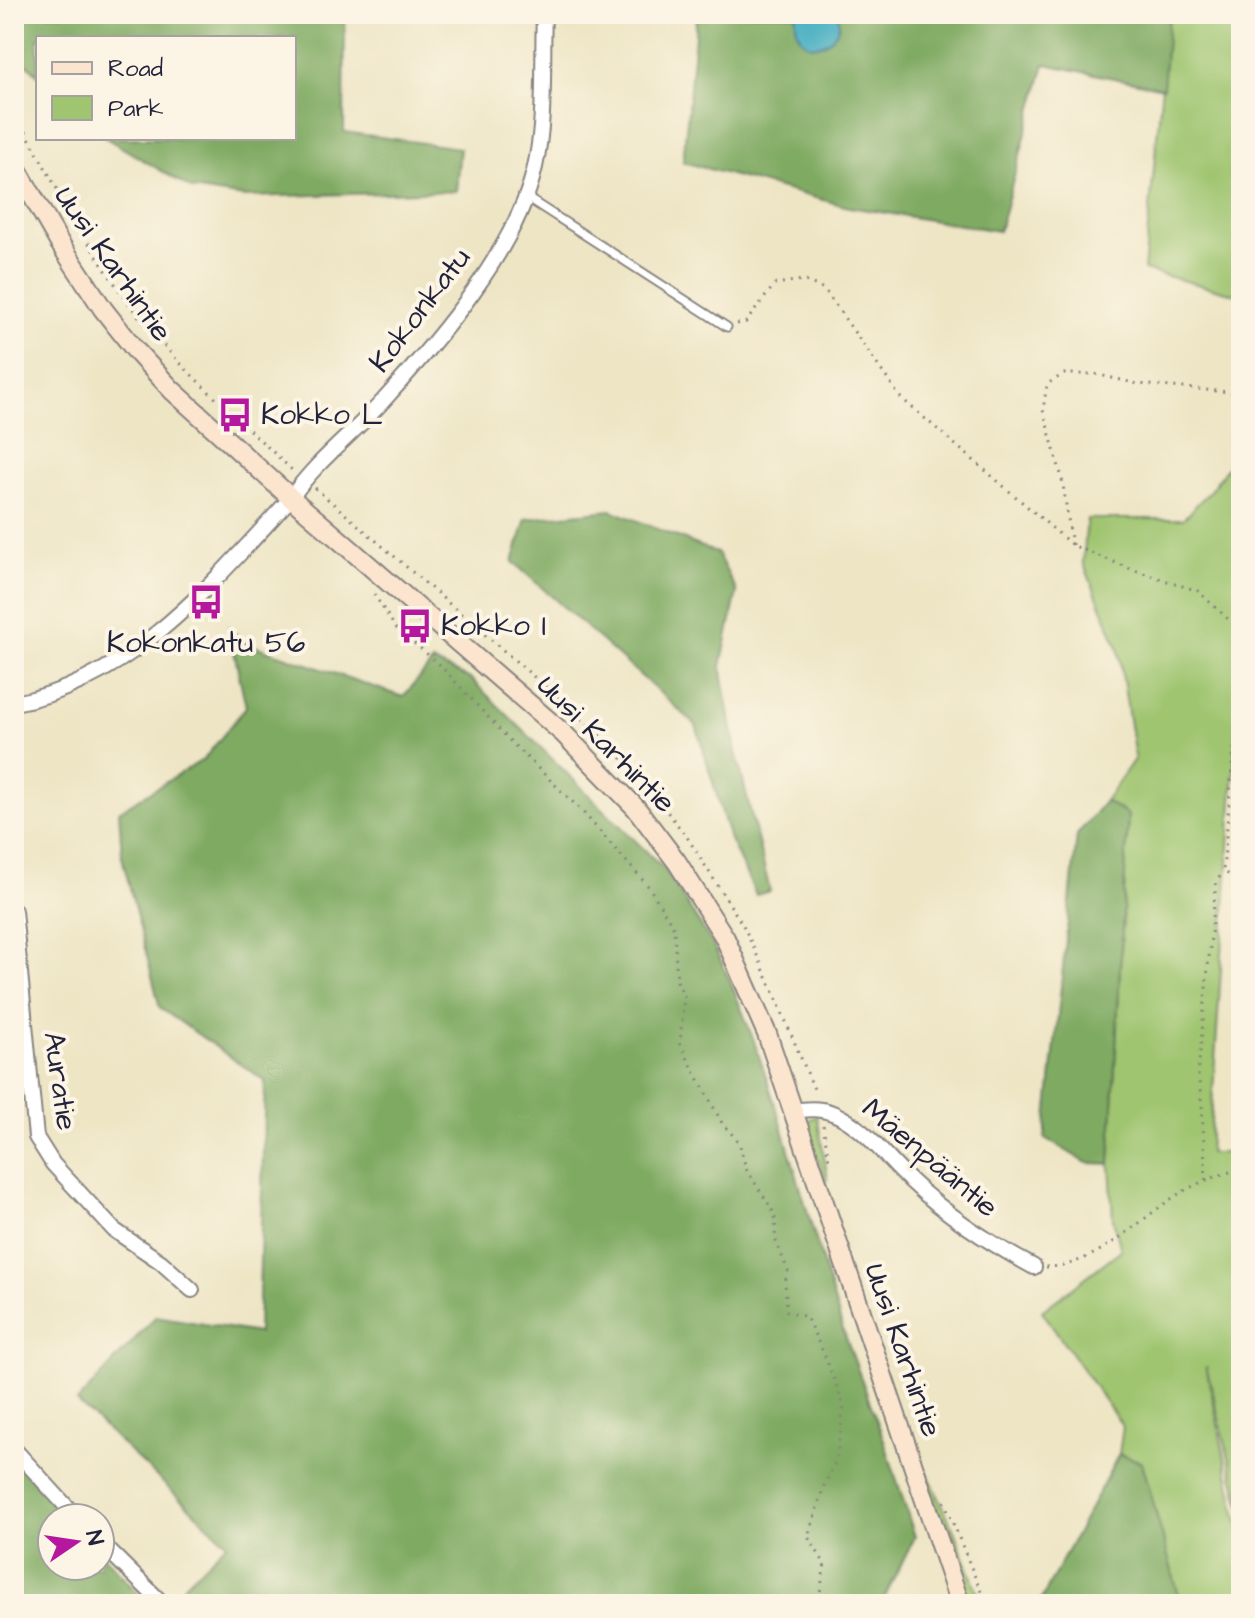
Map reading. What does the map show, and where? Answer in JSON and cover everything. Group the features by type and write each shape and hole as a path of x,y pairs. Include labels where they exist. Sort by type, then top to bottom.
{"street":[{"name":"Kokonkatu","path":"14,703 43,698 110,666 176,618 291,498 303,480 382,402 468,299 510,231 526,197 540,136 544,14"},
{"name":"Uusi Karhintie","path":"14,164 103,309 172,390 291,498 564,734 636,808 677,862 725,938 767,1034 960,1604"},
{"name":"Auratie","path":"14,911 36,1137 53,1164 114,1230 161,1262 192,1290"},
{"name":"Mäenpääntie","path":"793,1111 821,1109 843,1118 945,1210 999,1248 1034,1267"},
{"path":"14,1449 62,1502"},
{"path":"116,1558 163,1604"}],"lane":[{"path":"526,197 727,327"}],"path":[{"name":"Uusi Karhintie","path":"14,110 83,234 131,306 189,372 303,480 322,493 604,739 643,781 687,837 744,927 772,988 821,1109 829,1164"},
{"path":"727,327 746,322 775,284 803,280 824,289 900,397 1072,545 1198,591 1241,631"},
{"path":"1072,545 1062,478 1043,410 1047,384 1064,374 1095,374 1138,384 1241,393"},
{"path":"373,591 395,627 439,664 512,743 581,810 649,887 674,928 677,981 684,996 680,1044 722,1123 739,1142 746,1169 772,1209 776,1220 775,1239 788,1271 785,1282 787,1311 806,1317 844,1406 836,1461 824,1486 808,1537 825,1564 818,1604"},
{"path":"1206,1180 1198,1073 1216,883 1223,871 1241,668"},
{"path":"1223,871 1241,882"},
{"path":"1034,1267 1058,1267 1079,1260 1110,1244 1183,1192 1206,1180 1241,1169"},
{"path":"942,1495 986,1604"}],"green space":[{"path":"14,14 345,14 344,132 460,148 456,191 244,197 192,189 109,140 296,140 296,36 36,36 36,73 14,51"},
{"path":"697,14 1169,14 1163,88 1045,64 999,231 849,207 683,162"},
{"path":"1169,14 1241,14 1241,296 1144,270"},
{"path":"1241,448 1241,663 1209,1153 1241,1153 1241,1506 1206,1366 1241,1536 1241,1604 1181,1604 1142,1462 1119,1454 1123,1427 1042,1311 1121,1250 1113,1219 1110,1164 1128,815 1105,801 1135,758 1118,647 1083,562 1087,519 1183,519 1209,492"},
{"path":"611,510 717,553 737,592 721,666 736,752 770,891 756,895 730,840 696,725 513,562 526,519"},
{"path":"229,628 246,643 403,697 433,662 471,679 664,869 712,943 754,1041 842,1327 884,1440 915,1537 881,1604 176,1604 170,1599 227,1543 77,1402 156,1316 258,1333 265,1081 160,1008 122,857 119,811 204,759 246,707"},
{"path":"1105,801 1128,815 1110,1164 1087,1163 1045,1138 1077,835"},
{"path":"817,1116 828,1180 825,1181 806,1124"},
{"path":"1119,1454 1142,1462 1181,1604 1039,1604"},
{"path":"14,1458 54,1502 36,1502 36,1582 116,1582 116,1569 148,1604 14,1604"},
{"path":"926,1470 954,1531 982,1604 968,1604"}],"water":[{"path":"838,14 839,25 835,35 828,42 810,45 802,40 797,31 796,16"}],"place":[{"name":"Kokko L","path":"235,415"},
{"name":"Kokonkatu 56","path":"206,602"},
{"name":"Kokko I","path":"415,626"}]}
